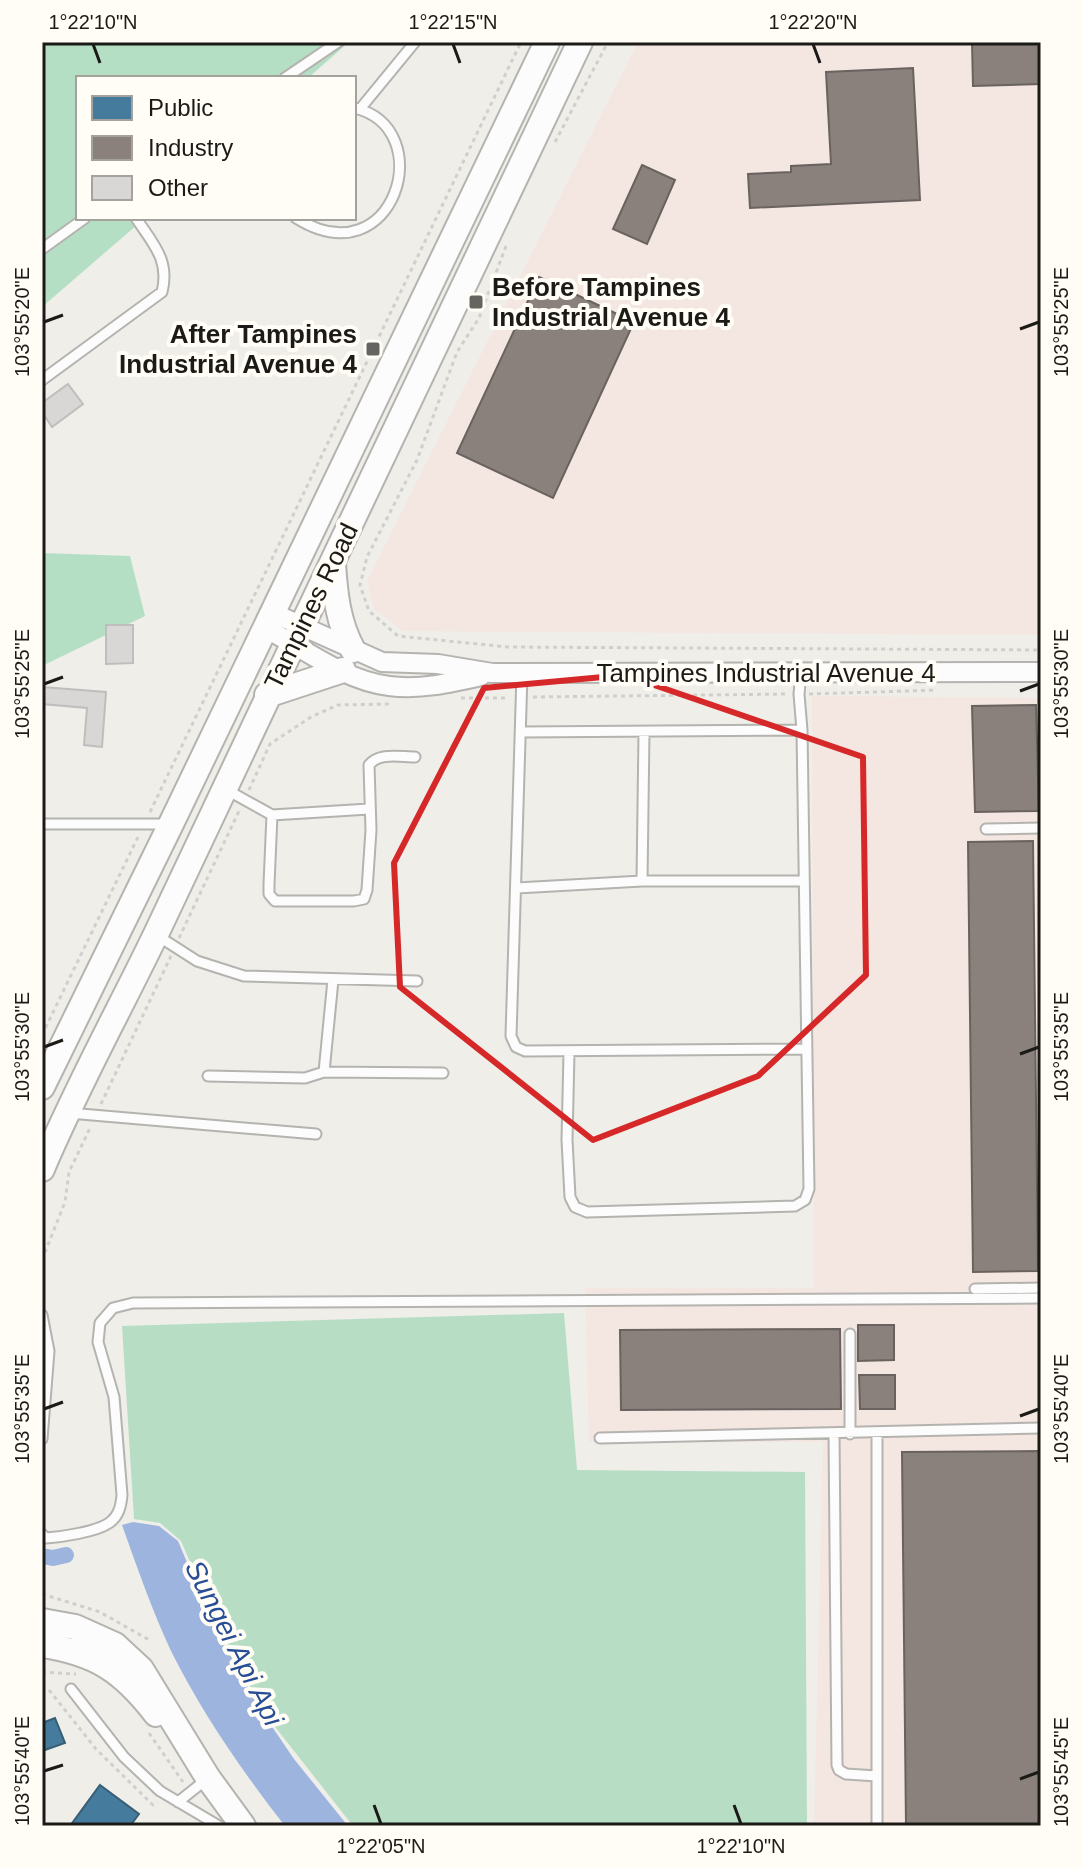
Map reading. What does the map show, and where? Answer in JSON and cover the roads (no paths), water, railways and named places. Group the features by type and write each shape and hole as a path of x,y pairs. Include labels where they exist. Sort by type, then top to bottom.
{"main road":[{"name":"Tampines Road","path":"42,1087 547,42"},
{"name":"Tampines Road","path":"42,1169 66,1113 165,941 222,788 580,42"},
{"path":"267,695 348,660 333,562"},
{"path":"42,1621 75,1627 115,1645 141,1669 199,1785"},
{"path":"45,1647 75,1650 109,1666 146,1702 176,1742 199,1785 243,1826"}],"street":[{"name":"Tampines Industrial Avenue 4","path":"269,620 348,660 438,664 492,673 1041,672"}],"lane":[{"path":"288,76 338,42"},
{"path":"299,220 313,229 333,233 353,232 371,224 386,210 396,193 401,173 399,153 391,135 377,120 357,109 415,42"},
{"path":"42,249 82,220"},
{"path":"42,380 162,292 166,274 160,255 137,220"},
{"path":"569,1053 567,1140 570,1197 575,1207 587,1212 795,1206 805,1200 809,1189 801,672"},
{"path":"522,674 511,1036 516,1047 525,1051 569,1053 807,1049"},
{"path":"521,732 802,730"},
{"path":"642,881 644,733"},
{"path":"272,815 269,894 275,901 364,899 371,830 369,765 373,759 415,757"},
{"path":"222,788 272,815 369,809"},
{"path":"42,824 171,824"},
{"path":"986,829 1041,828"},
{"path":"517,888 642,881 804,881"},
{"path":"165,941 197,961 244,976 417,981"},
{"path":"324,1072 333,980"},
{"path":"208,1076 305,1078 324,1072 443,1073"},
{"path":"66,1113 316,1134"},
{"path":"975,1289 1041,1288"},
{"path":"42,1534 46,1538 61,1537 108,1524 121,1510 114,1397 98,1342 100,1323 113,1308 149,1303 1041,1298"},
{"path":"42,1315 49,1351 42,1439"},
{"path":"850,1334 850,1434"},
{"path":"600,1438 1041,1428"},
{"path":"834,1433 837,1765 846,1774 877,1776"},
{"path":"877,1434 877,1826"},
{"path":"71,1689 124,1757 160,1791 219,1826"},
{"path":"178,1802 199,1785"}],"water":[{"path":"133,1522 159,1526 178,1541 213,1624 260,1709 294,1759 348,1826 285,1826 238,1763 196,1697 164,1636 122,1525"}],"waterway":[{"name":"Sungei Api Api","path":"42,1556 53,1558 66,1555"}],"place":[{"name":"Before Tampines Industrial Avenue 4","path":"476,302"},
{"name":"After Tampines Industrial Avenue 4","path":"373,349"}]}
